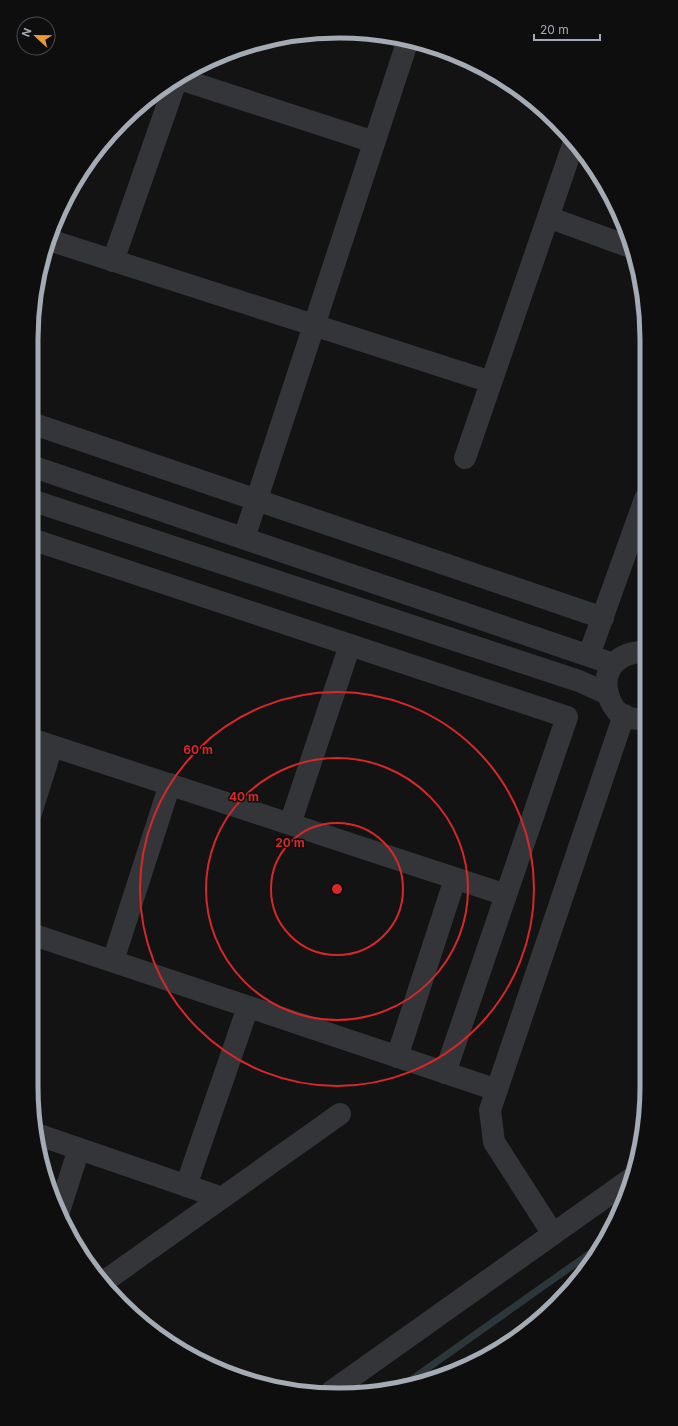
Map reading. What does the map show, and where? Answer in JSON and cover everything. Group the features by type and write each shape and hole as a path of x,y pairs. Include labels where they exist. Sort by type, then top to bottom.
{"street":[{"path":"244,538 406,46"},
{"path":"185,81 374,142"},
{"path":"113,260 173,88"},
{"path":"465,458 572,149"},
{"path":"548,218 625,245"},
{"path":"54,242 491,382"},
{"path":"38,425 603,618"},
{"path":"38,468 613,664"},
{"path":"38,502 579,681 608,694"},
{"path":"589,655 640,513"},
{"path":"38,541 567,717 445,1073"},
{"path":"290,824 350,645"},
{"path":"640,651 635,651 622,656 613,664 607,677 606,686 611,703 619,713 632,719 640,719"},
{"path":"553,1234 494,1142 490,1110 624,715"},
{"path":"38,741 506,895"},
{"path":"38,790 52,746"},
{"path":"113,961 170,784"},
{"path":"397,1057 455,879"},
{"path":"38,936 497,1090"},
{"path":"186,1186 248,1007"},
{"path":"108,1279 340,1114"},
{"path":"43,1136 222,1198"},
{"path":"62,1203 80,1149"},
{"path":"336,1388 624,1184"}],"waterway":[{"path":"412,1379 589,1254"}]}
